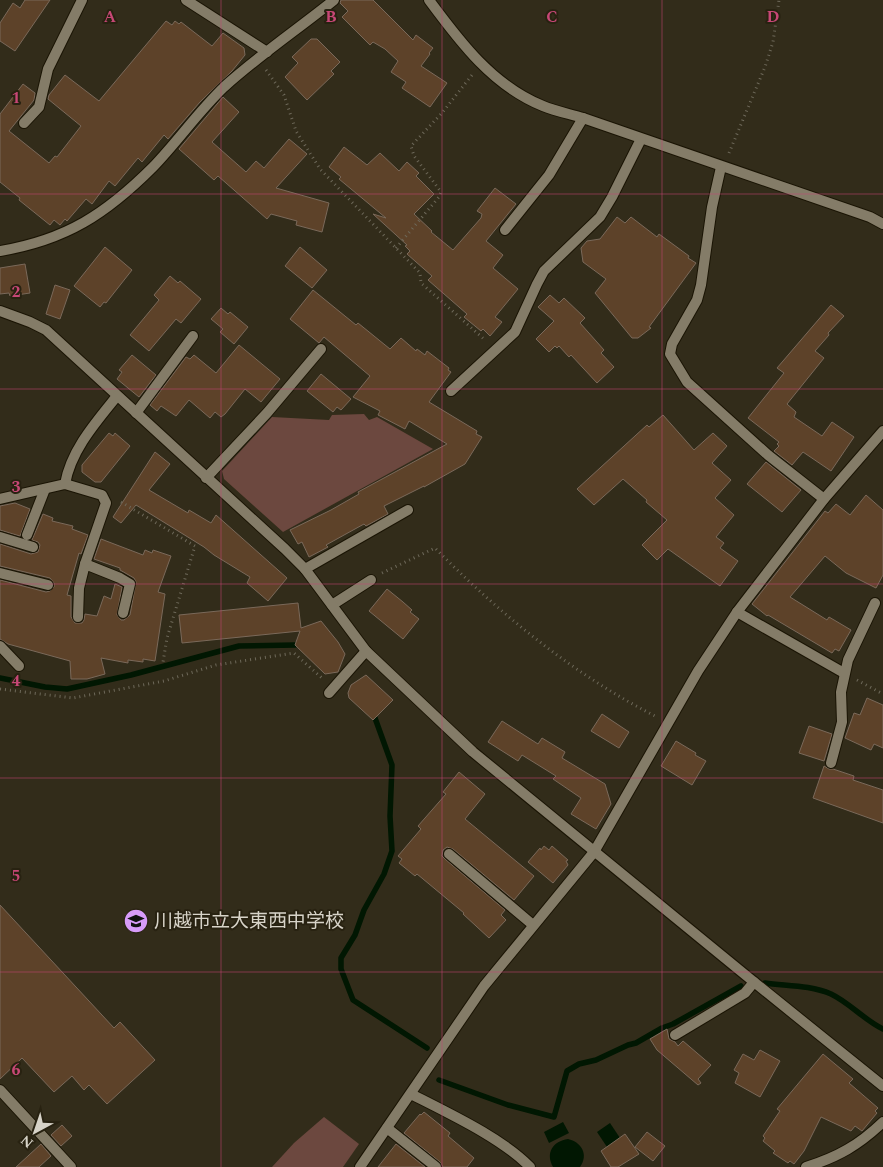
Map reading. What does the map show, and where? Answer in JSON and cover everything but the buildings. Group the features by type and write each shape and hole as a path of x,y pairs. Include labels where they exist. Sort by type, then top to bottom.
{"street":[{"path":"24,123 39,106 48,69 82,0"},
{"path":"186,0 268,52"},
{"path":"0,251 23,247 51,238 90,220 104,210 154,166 200,112 225,87 334,0"},
{"path":"429,0 456,37 482,64 506,85 526,98 543,106 870,217 883,224"},
{"path":"505,230 549,175 583,118"},
{"path":"451,391 515,332 544,271 600,217 641,139"},
{"path":"722,167 712,207 701,285 697,300 672,344 670,354 687,382 768,455 824,500"},
{"path":"0,311 46,330 305,569 366,651 473,752 883,1086"},
{"path":"136,413 193,336"},
{"path":"206,478 267,412 321,349"},
{"path":"65,484 67,472 72,461 96,423 117,396"},
{"path":"360,1167 484,986 594,852 698,671 737,612 824,500 883,431"},
{"path":"0,499 65,484 102,495 106,500 79,588 78,617"},
{"path":"28,535 45,489"},
{"path":"305,569 408,510"},
{"path":"0,537 33,547"},
{"path":"85,564 130,584 123,613"},
{"path":"0,573 48,585"},
{"path":"332,605 371,580"},
{"path":"831,763 842,722 844,673 848,660 875,603"},
{"path":"737,612 844,673"},
{"path":"0,646 19,666"},
{"path":"331,690 366,651"},
{"path":"449,854 533,925"},
{"path":"675,1035 745,993 754,982"},
{"path":"0,1090 71,1167"},
{"path":"411,1094 457,1117 523,1159 530,1167"},
{"path":"806,1167 832,1159 849,1149 883,1122"},
{"path":"387,1128 436,1167"}],"path":[{"path":"722,167 770,51 779,0"},
{"path":"259,59 281,89 296,131 320,170 420,273 421,283 496,350"},
{"path":"396,248 439,197 441,192 414,156 411,146 442,113 482,64"},
{"path":"106,500 116,499 195,546 167,638 163,662"},
{"path":"371,580 435,548 481,592 537,639 598,684 639,708 669,722"},
{"path":"0,689 73,698 164,681 216,665 294,653 331,690"},
{"path":"844,673 883,694"}],"shaded area":[{"path":"364,414 369,420 377,417 433,449 283,532 224,479 222,471 272,417 329,420 332,415"},
{"path":"324,1117 359,1144 343,1167 272,1167 294,1143"},
{"path":"563,1122 569,1133 549,1143 544,1132"},
{"path":"610,1123 628,1150 615,1159 597,1132"},
{"path":"568,1139 577,1143 582,1149 584,1153 583,1162 580,1167 553,1167 550,1157 552,1148 558,1142"}],"waterway":[{"path":"0,678 45,687 67,689 131,675 239,646 295,645"},
{"path":"375,718 392,765 390,816 392,851 384,874 364,910 355,935 341,958 341,969 353,1000 427,1048"},
{"path":"765,983 807,987 831,994 883,1029"},
{"path":"439,1080 508,1105 554,1117 567,1071 579,1064 596,1060 636,1043 741,986"}],"place":[{"name":"川越市立大東西中学校","path":"136,921"}]}
